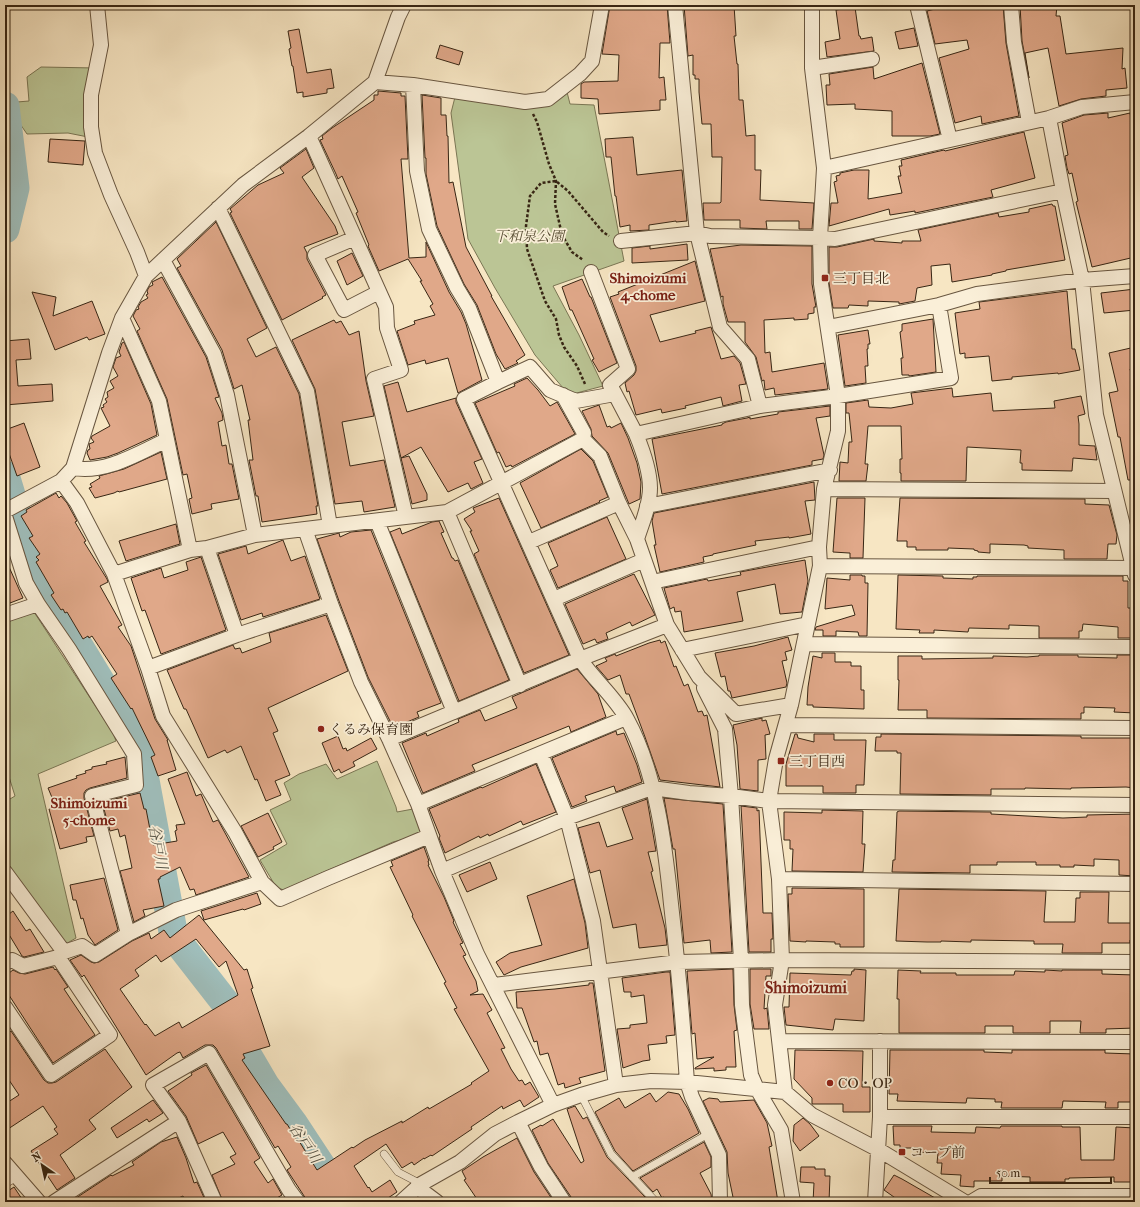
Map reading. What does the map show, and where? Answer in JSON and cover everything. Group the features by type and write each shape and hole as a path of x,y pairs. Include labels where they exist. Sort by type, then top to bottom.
{"street":[{"path":"97,5 101,45 90,96 91,127 95,153 111,195 137,252 146,276"},
{"path":"128,934 92,796 136,785 134,754 26,583 9,510 61,481 73,468 109,353 122,318 146,276 243,185 309,136 375,82 398,17 404,5"},
{"path":"375,82 414,85 525,102 548,99 580,74 592,61 602,5"},
{"path":"675,5 697,233 720,327 748,359 760,406"},
{"path":"786,1092 775,1005 782,960 779,879 769,801 776,759 792,705 820,566 819,547 824,489 830,470 838,431 838,396 821,284 820,238 824,168 812,68 812,5"},
{"path":"917,5 950,140"},
{"path":"1011,5 1014,42 1029,122"},
{"path":"812,68 872,59"},
{"path":"414,85 417,171 429,229 457,288 469,308 498,382"},
{"path":"824,168 1049,118 1082,107 1134,105"},
{"path":"820,566 1134,571 1096,415 1082,280 1049,118"},
{"path":"309,136 386,307 387,328 401,370 374,379 406,516"},
{"path":"621,240 697,233 710,236 835,239 1063,191"},
{"path":"218,208 307,391 330,526"},
{"path":"355,238 315,255 344,310 379,292"},
{"path":"163,260 214,354 227,395 255,535"},
{"path":"591,272 628,369 610,385 636,434 645,457 648,472 650,488 647,506 637,539"},
{"path":"828,327 940,306 977,294 1082,280 1135,276"},
{"path":"636,434 760,406 838,396 951,378 940,306"},
{"path":"122,318 159,401 190,550"},
{"path":"615,394 576,401 550,390 530,367 464,399 580,659 626,718 646,764 665,848 678,962 687,1082 692,1097 719,1155 720,1202"},
{"path":"562,395 584,433 583,439"},
{"path":"114,574 190,550 207,548 255,535 447,512 583,439"},
{"path":"583,439 600,456 619,503 637,539 666,625 699,677 725,729 731,796 741,960 742,1005 751,1075 781,1130 793,1202"},
{"path":"73,468 85,470 108,466 167,440"},
{"path":"647,506 830,470"},
{"path":"61,481 77,503 114,574 148,668 162,716 235,832 262,882 280,899 429,836"},
{"path":"824,489 1114,491"},
{"path":"529,542 619,503"},
{"path":"447,512 520,685"},
{"path":"377,521 454,712"},
{"path":"305,529 331,604 361,682 389,739 418,804 442,871 478,954 553,1105"},
{"path":"652,582 819,547"},
{"path":"207,548 237,635"},
{"path":"554,599 644,560"},
{"path":"5,615 38,604"},
{"path":"148,668 237,635 331,604"},
{"path":"682,650 808,624"},
{"path":"389,739 580,659 666,625"},
{"path":"805,644 1135,648"},
{"path":"699,677 736,714 792,705"},
{"path":"418,804 626,718"},
{"path":"786,725 1135,728"},
{"path":"541,754 567,818 593,921 616,1085"},
{"path":"442,871 567,818 652,788 689,794 731,796 769,801 1135,805"},
{"path":"5,872 61,954 110,1035 51,1075 5,1007"},
{"path":"779,879 1135,884"},
{"path":"5,963 12,960 23,966 82,946 95,955 128,934 170,912 262,882"},
{"path":"494,985 678,962 741,960 1135,962"},
{"path":"780,1041 1135,1042"},
{"path":"875,1202 879,1150 880,1041"},
{"path":"215,1202 179,1121 153,1085 209,1053 289,1190 298,1202"},
{"path":"401,1202 419,1185 460,1162 495,1134 553,1105 616,1085 651,1081 687,1082 786,1092 812,1115 879,1150 964,1202"},
{"path":"880,1117 1135,1117"},
{"path":"54,1202 179,1121"},
{"path":"518,1122 541,1167 564,1202"},
{"path":"5,1163 39,1202"},
{"path":"419,1185 437,1202"},
{"path":"971,1202 981,1196 1135,1196"}],"lane":[{"path":"581,1095 611,1154 656,1202"},
{"path":"632,1177 710,1133"},
{"path":"384,1154 398,1172 419,1185"},
{"path":"5,1184 17,1177"}],"path":[{"path":"525,102 536,122 556,181 555,204 562,235 572,252 584,261 591,272"},
{"path":"591,398 577,366 558,335 556,319 545,301 527,250 526,226 530,196 541,183 556,181 568,191 603,232 613,238 621,240"}],"green space":[{"path":"41,67 96,68 93,138 68,133 27,134 16,118 6,111 5,103 29,101 27,77"},
{"name":"下和泉公園","path":"567,92 570,104 594,105 624,261 553,286 579,335 603,386 569,395 535,355 468,239 451,113 455,97 499,104"},
{"path":"34,612 113,733 116,741 38,774 76,938 64,945 5,863 5,802 15,796 5,764 5,659 7,659 5,654 5,621"},
{"path":"377,761 397,812 413,809 424,834 393,842 299,883 286,891 276,887 260,860 287,844 270,810 291,800 284,783 299,774 326,764 337,779"}],"building":[{"path":"610,5 667,5 670,43 660,43 659,78 664,77 666,100 660,100 660,110 599,114 598,99 581,98 581,84 584,82 618,81 619,55 602,54"},
{"path":"684,5 734,5 736,36 734,36 738,64 739,100 743,100 746,136 755,135 755,170 761,170 760,200 814,203 812,229 799,229 799,221 766,221 767,229 740,228 740,220 704,220 703,203 721,202 722,157 712,157 711,124 702,124 699,79 695,79 695,75 693,75 693,55 688,56"},
{"path":"951,5 1003,5 1006,43 1019,116 982,124 981,116 955,123 939,58 969,49 967,40 935,44 927,11"},
{"path":"1020,5 1057,5 1056,16 1060,16 1066,54 1123,48 1122,69 1125,68 1127,88 1106,90 1106,96 1081,99 1059,106 1048,48 1025,53 1029,78 1022,41"},
{"path":"855,7 859,36 861,39 872,37 874,51 827,57 825,42 840,39 836,10"},
{"path":"914,28 918,46 899,49 895,32"},
{"path":"299,29 307,73 331,69 334,88 327,89 327,93 303,97 303,92 297,93 289,49 291,48 288,31"},
{"path":"440,45 463,52 459,65 436,58"},
{"path":"922,63 940,134 930,136 892,136 892,111 855,109 855,104 827,105 826,85 830,85 829,74 873,67 874,79"},
{"path":"378,91 401,93 401,96 405,96 408,159 401,159 409,258 426,257 426,242 449,292 461,312 466,324 482,380 458,393 448,358 426,364 425,360 408,365 397,331 415,324 414,321 435,315 430,306 433,304 420,281 422,281 408,259 379,271 356,213 358,212 342,176 338,179 320,140 323,139 322,136 332,128 374,100 374,95 378,95"},
{"path":"422,95 441,98 441,115 446,115 448,136 449,183 453,182 466,247 491,296 525,355 516,361 518,363 505,369 496,354 477,305 464,284 437,226 426,174"},
{"path":"1108,113 1108,118 1130,113 1135,139 1135,257 1092,267 1076,202 1078,201 1072,173 1069,174 1067,168 1065,156 1068,155 1062,123 1084,115"},
{"path":"1024,132 1035,178 991,190 993,197 915,213 915,211 890,215 889,209 829,226 831,203 838,203 834,182 837,181 836,176 840,175 840,173 854,170 869,170 868,199 902,193 898,176 901,176 899,166 902,166 901,160"},
{"path":"633,137 637,175 682,170 687,221 649,225 649,230 630,231 630,225 620,227 611,157 606,157 605,139"},
{"path":"50,139 85,141 83,165 48,162"},
{"path":"306,149 314,168 302,177 335,226 338,234 304,247 307,253 307,259 326,295 282,320 230,213 232,212 230,209 258,185 284,173 280,168"},
{"path":"1052,204 1055,206 1065,260 1006,270 992,275 952,282 950,264 931,266 932,285 917,288 915,301 899,304 899,302 868,301 868,306 849,305 848,308 833,308 829,283 829,247 837,247 874,239 874,241 902,243 902,241 921,241 918,230 998,213 999,217 1029,212 1029,209"},
{"path":"216,222 267,328 247,339 256,357 276,347 299,394 318,506 316,506 317,514 262,522 258,496 256,496 249,460 253,460 248,420 250,420 242,385 234,389 222,350 177,268 181,266 177,259"},
{"path":"687,244 688,260 632,263 632,248 650,246 650,249"},
{"path":"741,245 812,246 812,284 816,307 814,307 814,313 808,314 808,319 794,320 794,318 764,320 765,353 770,352 772,372 824,363 828,389 775,395 774,388 765,390 764,380 762,381 756,357 745,342 745,322 728,322 723,304 723,296 721,297 710,249"},
{"path":"352,253 363,276 347,285 337,261"},
{"path":"695,261 705,301 650,315 660,342 696,333 695,331 711,327 721,359 734,356 740,363 746,384 739,385 742,401 723,406 721,397 685,406 686,408 662,413 661,409 636,415 625,383 634,375 636,366 610,297 619,294 618,292"},
{"path":"162,277 206,357 219,397 215,398 222,413 223,420 218,422 222,446 226,445 229,464 232,464 239,499 211,504 212,509 192,514 189,499 192,498 187,474 183,475 167,399 137,331 140,329 133,316 136,310 139,309 138,307 141,302 148,298 146,295 148,294 147,291 149,287 153,285 152,282"},
{"path":"582,279 591,297 617,363 599,372 592,360 594,359 572,310 570,310 562,287"},
{"path":"1135,289 1135,310 1104,313 1101,293"},
{"path":"1067,291 1072,349 1075,349 1080,370 1058,374 1012,377 1012,379 992,381 989,356 965,358 965,353 960,354 955,313 980,309 979,302"},
{"path":"32,292 56,297 53,316 92,301 105,334 89,340 87,337 55,350"},
{"path":"933,319 936,372 909,376 902,375 901,358 903,358 900,332 902,331 902,324"},
{"path":"334,320 336,323 341,321 349,335 359,331 366,381 374,416 342,422 350,466 384,460 395,507 364,512 362,501 335,504 315,389 292,340"},
{"path":"868,330 870,344 868,344 867,349 868,366 865,366 866,383 845,386 838,335"},
{"path":"29,339 31,359 16,360 18,386 52,384 53,401 5,405 5,341"},
{"path":"124,342 151,404 157,435 118,453 107,457 90,460 87,453 90,449 89,444 94,442 91,438 92,436 110,426 101,408 104,407 103,405 107,402 105,399 108,397 107,392 114,388 110,381 118,376 113,367 116,358 121,356 119,352 122,343"},
{"path":"1135,347 1135,368 1130,369 1135,388 1135,480 1128,480 1120,437 1118,437 1109,393 1118,391 1109,353"},
{"path":"527,378 550,406 557,402 575,434 512,467 511,465 506,467 499,452 497,453 475,403 515,386 514,384"},
{"path":"398,382 407,412 456,398 456,402 482,459 474,462 483,483 471,489 468,483 448,492 421,447 401,458 384,386"},
{"path":"952,388 953,397 991,393 993,411 1055,408 1054,401 1081,396 1085,414 1078,416 1079,445 1095,446 1097,460 1073,458 1072,471 1022,470 1022,463 1020,463 1021,450 967,447 966,481 901,481 901,426 868,426 865,464 868,464 866,481 839,481 840,462 848,463 849,442 852,442 849,413 846,413 846,403 868,400 869,407 891,408 913,404 911,393"},
{"path":"599,405 607,427 610,426 611,428 621,423 637,463 641,482 640,499 629,504 608,453 592,436 591,429 582,411"},
{"path":"830,406 830,416 816,418 824,455 823,459 812,461 812,465 662,494 652,439 722,425 726,422 750,417 750,419 778,414 778,412"},
{"path":"24,423 40,467 17,476 5,442 5,430"},
{"path":"581,449 593,461 608,497 541,528 520,483"},
{"path":"161,452 167,479 95,498 89,488 92,487 90,484 100,478 99,476 124,469"},
{"path":"409,456 427,494 427,500 412,504 401,458"},
{"path":"814,482 815,500 805,501 811,534 789,538 755,541 756,545 703,557 704,562 660,572 654,545 656,545 652,521 654,513"},
{"path":"56,493 59,498 61,496 67,503 77,521 75,522 86,541 84,542 107,579 108,582 100,586 122,625 118,627 131,646 155,719 168,740 176,770 158,776 151,757 155,755 132,708 131,709 111,678 117,674 92,636 89,638 88,636 83,639 67,612 65,613 63,609 61,610 51,595 54,593 36,562 39,560 36,557 40,554 29,538 33,536 21,516 27,512 26,510"},
{"path":"499,498 569,655 524,673 474,554 479,551 470,531 472,531 464,519 475,512 473,508"},
{"path":"837,498 865,498 863,558 850,558 850,553 833,552"},
{"path":"900,498 1085,499 1085,504 1109,505 1117,535 1116,544 1108,544 1107,559 1064,559 1064,550 1028,548 1028,546 1024,545 990,544 990,553 978,552 974,549 948,548 948,550 916,550 916,547 907,547 907,541 897,541"},
{"path":"607,517 626,559 558,588 550,570 558,566 548,543"},
{"path":"439,521 444,532 441,533 452,558 455,561 458,560 509,680 459,701 390,532 400,528 402,534 432,522"},
{"path":"176,524 180,544 126,561 119,541"},
{"path":"371,530 441,703 417,712 419,717 395,727 393,727 368,677 317,539 339,533 340,537 351,532"},
{"path":"283,540 291,561 305,556 320,599 263,617 262,613 241,620 218,554 246,546 248,554"},
{"path":"201,557 226,630 161,654 145,610 142,611 131,578 161,568 164,578 188,570 186,562"},
{"path":"5,558 23,598 10,603 5,591"},
{"path":"805,560 808,581 802,612 780,614 775,584 737,592 743,621 684,632 681,611 675,612 674,607 670,609 664,588 707,579 708,581 741,575 740,572"},
{"path":"634,574 655,615 632,626 630,622 606,633 608,639 597,643 595,639 583,644 565,604"},
{"path":"850,575 865,576 865,583 868,583 867,636 859,636 858,632 836,631 836,636 823,636 823,630 815,630 816,627 855,615 852,605 825,609 827,578 850,580"},
{"path":"898,575 943,576 943,578 973,579 973,577 977,576 1123,576 1123,581 1128,581 1128,608 1132,608 1132,613 1135,613 1135,638 1118,638 1118,627 1083,624 1082,631 1079,631 1079,638 1039,638 1039,626 1009,625 1009,629 969,628 968,632 934,630 934,633 919,633 920,630 896,629"},
{"path":"326,615 348,671 268,708 278,731 273,733 290,775 275,781 281,795 266,801 257,779 255,780 241,746 227,753 225,750 208,758 167,670 233,645 235,649 240,648 242,653 271,642 269,633"},
{"path":"788,637 792,650 785,652 787,660 782,661 787,683 786,687 732,698 730,691 728,691 725,676 721,677 715,653 754,646"},
{"path":"660,640 661,643 665,641 674,667 676,666 684,686 688,684 698,712 702,711 704,716 707,715 720,787 660,780 629,694 626,694 620,675 608,680 596,666 607,661 605,658 615,654 616,656"},
{"path":"822,653 835,653 835,662 851,662 851,666 861,666 861,690 864,690 864,709 813,707 813,705 807,705 813,656 822,658"},
{"path":"1039,655 1078,655 1078,657 1117,658 1117,655 1135,655 1135,713 1114,712 1115,708 1084,707 1084,713 1081,713 1081,719 927,718 927,710 898,710 898,656 922,656 922,659 993,658 993,656 1027,657"},
{"path":"577,669 598,694 606,717 571,732 569,726 472,765 475,771 423,793 402,743 426,733 427,736 459,722 458,719 480,710 485,721 517,708 512,697"},
{"path":"762,718 762,721 766,720 770,734 765,735 766,759 758,760 758,791 740,789 737,745 733,725"},
{"path":"616,731 617,735 624,733 642,782 616,792 614,786 585,796 587,801 572,807 552,758"},
{"path":"795,734 797,734 798,738 814,742 814,734 834,734 834,740 866,740 864,785 856,785 856,793 823,793 823,786 786,786 786,764"},
{"path":"881,734 1135,738 1135,788 991,789 991,795 900,794 901,753 897,753 897,751 875,751 876,737 881,737"},
{"path":"338,736 343,749 346,748 347,751 371,738 377,749 353,762 355,766 341,773 339,769 334,772 322,743"},
{"path":"125,757 127,778 90,788 84,793 94,836 86,837 87,842 60,849 49,809 56,807 48,788 77,778 76,776 86,773 85,771 92,769 92,767 107,764 106,762"},
{"path":"536,764 556,812 523,825 521,821 489,836 488,834 480,838 479,836 445,853 429,809"},
{"path":"187,772 196,796 201,794 213,822 218,820 249,877 196,895 194,889 190,890 180,867 158,879 164,906 143,910 145,916 134,922 120,871 132,868 125,835 120,837 118,829 110,831 102,802 140,793 144,809 146,809 153,845 177,841 175,831 177,830 176,825 185,824 168,779"},
{"path":"664,798 723,804 732,952 711,953 710,940 684,943 675,849 673,849"},
{"path":"647,799 656,851 648,852 653,871 651,872 665,928 667,945 639,948 636,924 613,928 600,870 590,873 578,828 599,822 607,847 633,839 622,808"},
{"path":"741,806 757,808 757,811 759,810 763,913 772,913 773,939 771,939 771,952 749,952"},
{"path":"822,810 863,811 862,844 865,844 863,872 792,871 793,849 790,849 790,840 784,840 784,812 822,813"},
{"path":"897,812 991,812 991,814 1063,818 1087,817 1087,815 1135,814 1135,876 1119,875 1119,860 1094,859 1094,866 1074,865 1074,867 1060,867 1060,865 1036,865 1036,862 997,862 997,865 970,865 970,873 892,872 893,860 895,860"},
{"path":"268,813 282,842 273,847 274,849 258,857 241,826"},
{"path":"424,847 429,861 428,865 444,897 454,921 453,922 463,943 460,944 466,955 463,956 476,981 478,991 470,995 483,994 492,1010 487,1013 505,1048 501,1049 511,1069 519,1081 522,1080 525,1085 530,1082 539,1097 524,1107 520,1100 503,1109 502,1106 471,1127 472,1129 432,1156 431,1155 424,1158 414,1165 412,1162 402,1168 386,1144 354,1166 372,1192 390,1180 397,1192 382,1202 308,1202 287,1170 291,1167 278,1146 275,1148 216,1048 213,1045 205,1045 183,1058 180,1052 177,1053 146,1075 84,975 82,977 70,960 81,955 91,962 99,962 132,941 149,933 151,939 164,930 170,938 199,915 244,970 247,969 253,988 251,989 270,1046 243,1054 245,1058 242,1060 298,1142 299,1141 317,1170 352,1147 353,1148 365,1140 402,1121 402,1123 428,1107 429,1109 472,1084 471,1083 489,1071 454,1009 457,1008 444,983 446,982 412,916 413,915 390,867 393,866 391,861","holes":["196,939 219,967 226,961 238,995 182,1028 179,1022 155,1036 146,1024 145,1025 120,989 139,976 135,970 156,955 161,962"]},
{"path":"490,862 497,879 467,892 459,875"},
{"path":"104,878 118,930 95,945 88,935 83,918 81,919 76,900 73,900 70,885"},
{"path":"574,879 585,923 588,948 521,967 504,975 496,962 510,953 542,945 527,896"},
{"path":"792,888 864,889 864,947 840,947 840,944 835,944 835,942 790,941 788,894 792,894"},
{"path":"899,889 1046,891 1044,922 1075,922 1076,898 1080,898 1080,892 1109,892 1108,923 1135,923 1135,940 1130,940 1130,943 1102,943 1102,953 1062,953 1063,944 1034,944 1034,941 896,941"},
{"path":"257,893 261,904 204,920 201,911"},
{"path":"13,911 26,931 30,929 44,952 24,957 22,956 5,928 5,917"},
{"path":"53,967 68,987 64,989 95,1035 53,1063 5,989 5,976 13,970 25,974"},
{"path":"733,969 734,1005 737,1030 734,1031 736,1067 726,1067 726,1070 714,1071 714,1068 695,1069 714,1057 697,1059 695,1033 692,1034 687,971"},
{"path":"750,969 771,969 771,976 766,976 764,1009 767,1008 769,1029 754,1029 750,1004"},
{"path":"854,969 866,970 864,1021 835,1019 833,1030 786,1025 784,1007 789,1007 790,973 851,975"},
{"path":"898,970 921,971 920,973 956,973 956,975 1014,975 1015,971 1045,972 1045,970 1102,970 1102,974 1135,975 1135,1028 1106,1029 1106,1033 1080,1033 1081,1021 1050,1021 1050,1033 1013,1033 1013,1026 985,1026 985,1033 899,1033 899,999 897,999"},
{"path":"670,972 675,1035 666,1036 667,1043 648,1045 650,1060 623,1068 617,1029 630,1028 630,1025 647,1023 644,995 631,997 631,992 624,992 622,978"},
{"path":"589,983 593,983 605,1071 579,1078 581,1083 565,1088 564,1083 558,1085 548,1053 540,1055 537,1041 534,1042 522,1008 517,1008 516,992 589,985"},
{"path":"11,1031 44,1080 48,1083 56,1082 105,1049 132,1087 89,1120 96,1129 60,1155 75,1178 57,1190 31,1151 58,1134 54,1129 57,1127 43,1106 5,1131 5,1104 19,1095 5,1074 5,1035"},
{"name":"CO・OP","path":"795,1050 863,1051 862,1087 870,1087 870,1112 843,1112 843,1104 812,1104 812,1098 794,1079"},
{"path":"890,1050 984,1050 984,1052 1012,1053 1012,1050 1105,1050 1105,1053 1135,1054 1135,1102 1118,1102 1118,1108 1105,1108 1106,1102 1063,1101 1062,1108 1001,1108 1002,1102 995,1102 995,1099 967,1098 966,1103 897,1101 898,1094 889,1094"},
{"path":"206,1065 260,1158 254,1162 268,1183 273,1179 282,1195 270,1202 223,1202 212,1175 235,1164 230,1157 236,1154 223,1132 198,1144 186,1116 168,1091 192,1075 191,1073"},
{"path":"668,1092 679,1094 699,1133 633,1171 615,1151 595,1112 619,1098 625,1108 650,1093 656,1102"},
{"path":"709,1098 718,1099 720,1102 754,1100 767,1123 772,1146 769,1147 778,1202 734,1202 728,1173 727,1152 703,1101"},
{"path":"153,1100 163,1113 149,1122 147,1119 117,1138 111,1128"},
{"path":"575,1106 583,1119 587,1117 607,1157 646,1198 642,1202 572,1202 571,1197 548,1163 532,1130 553,1119 581,1163 584,1161 567,1109"},
{"path":"803,1118 810,1124 819,1136 800,1151 793,1141 794,1125"},
{"path":"893,1126 932,1126 931,1132 975,1133 976,1127 1080,1127 1081,1160 1114,1160 1116,1127 1135,1128 1135,1182 1114,1182 1114,1177 1069,1178 1065,1179 1065,1182 1030,1182 1030,1177 1002,1176 1002,1181 974,1181 974,1187 960,1186 961,1175 941,1174 942,1163 937,1163 938,1153 917,1152 918,1148 900,1148 900,1145 894,1145"},
{"path":"177,1137 194,1183 197,1182 206,1202 186,1202 183,1196 170,1202 70,1202 111,1175 112,1176 134,1165 132,1162 161,1142"},
{"path":"517,1138 534,1172 554,1202 479,1202 464,1180 466,1179 462,1171 483,1157"},
{"path":"704,1142 711,1157 711,1167 700,1173 711,1194 712,1202 668,1202 664,1197 662,1198 657,1189 653,1192 640,1178"},
{"path":"801,1167 825,1169 825,1176 830,1176 829,1202 813,1202 814,1183 800,1182"},
{"path":"894,1175 942,1202 901,1202 884,1190"},
{"path":"14,1187 24,1202 5,1202 5,1193"}],"waterway":[{"name":"谷戸川","path":"5,106 15,188 5,229"},
{"name":"谷戸川","path":"5,475 41,594 80,648 128,727 140,753 174,937 227,1005 248,1056 265,1085 293,1123 345,1202"}],"place":[{"name":"三丁目北","path":"825,278"},
{"name":"くるみ保育園","path":"321,729"},
{"name":"三丁目西","path":"781,761"},
{"name":"CO・OP","path":"830,1083"},
{"name":"コープ前","path":"902,1152"}],"district":[{"name":"Shimoizumi 4-chome","path":"648,286"},
{"name":"Shimoizumi 5-chome","path":"89,812"},
{"name":"Shimoizumi","path":"806,987"}]}
